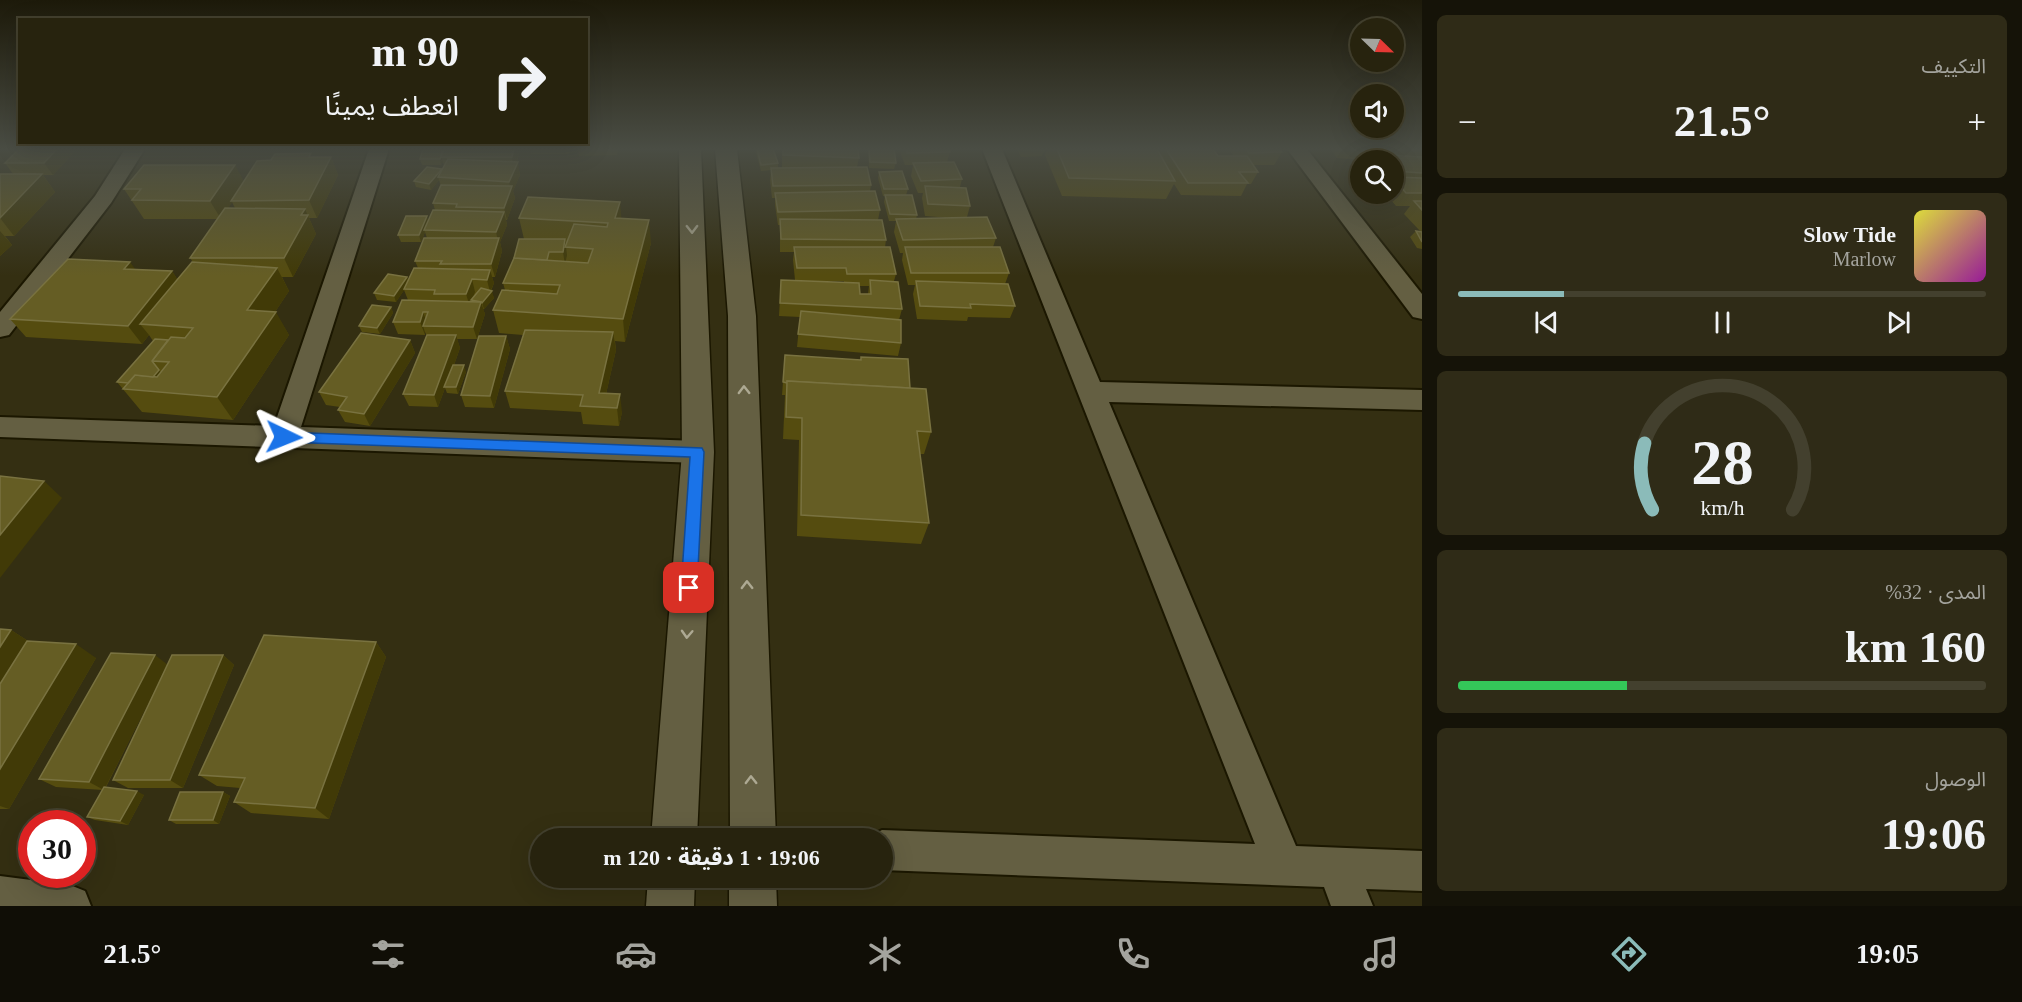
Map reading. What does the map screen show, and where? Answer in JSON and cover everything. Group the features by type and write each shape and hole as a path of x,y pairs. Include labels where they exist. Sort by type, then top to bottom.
{"street":[{"path":"0,329 109,191"},
{"path":"284,437 366,191"},
{"path":"675,828 698,452 691,191"},
{"path":"730,191 742,316 753,828"},
{"path":"1009,191 1284,866"},
{"path":"1328,191 1422,311"},
{"path":"1091,393 1422,400"},
{"path":"0,427 698,452"},
{"path":"893,850 1422,871"},
{"path":"1336,867 1353,906"},
{"path":"670,906 671,888"},
{"path":"753,888 753,906"},
{"path":"0,897 70,906"}],"building":[{"path":"0,191 26,191 0,218"},
{"path":"139,191 217,191 210,201 132,200"},
{"path":"237,191 313,191 309,200 231,201"},
{"path":"438,191 510,191 504,208 456,207 457,204 433,203"},
{"path":"875,191 880,210 778,212 775,193"},
{"path":"926,191 967,191 970,206 928,204"},
{"path":"1405,191 1422,191 1406,193"},
{"path":"885,195 912,195 917,215 890,214"},
{"path":"528,197 620,202 615,218 649,220 623,319 493,310 502,290 557,294 560,285 503,283 514,258 588,263 593,249 565,247 574,224 607,227 608,223 519,218"},
{"path":"1414,201 1422,201 1422,210"},
{"path":"225,208 305,209 301,215 308,215 284,258 190,258"},
{"path":"433,210 504,212 496,232 424,230"},
{"path":"406,216 427,216 419,235 398,235"},
{"path":"987,217 996,238 903,240 896,219"},
{"path":"780,219 882,220 886,240 781,239"},
{"path":"1416,231 1422,232 1422,242"},
{"path":"424,238 499,238 491,264 440,264 442,261 415,261"},
{"path":"519,239 565,239 563,252 549,252 547,260 514,258"},
{"path":"794,247 890,247 896,274 847,274 846,268 797,268"},
{"path":"905,247 1000,247 1009,273 911,273"},
{"path":"68,259 130,262 124,269 172,271 128,326 10,319"},
{"path":"192,262 277,268 247,310 276,312 217,397 123,389 135,375 157,377 169,362 152,361 171,337 185,338 193,328 140,324"},
{"path":"414,268 490,270 487,280 472,279 466,294 434,294 435,290 404,289"},
{"path":"388,274 407,277 394,296 374,293"},
{"path":"781,280 859,283 860,294 871,294 870,280 898,282 902,309 780,303"},
{"path":"916,281 1008,284 1015,306 970,304 971,308 920,306"},
{"path":"481,288 492,291 482,303 471,300"},
{"path":"402,300 481,302 473,327 423,326 428,312 423,312 420,322 393,322"},
{"path":"372,305 391,307 377,328 359,326"},
{"path":"801,311 901,320 901,343 798,334"},
{"path":"525,330 613,332 599,393 620,394 617,408 580,406 583,395 505,391"},
{"path":"361,333 410,340 364,414 338,410 347,397 319,392"},
{"path":"427,335 456,335 434,395 403,394"},
{"path":"479,336 506,336 490,396 461,395"},
{"path":"155,339 168,340 152,361 159,370 153,377 135,375 128,383 117,382"},
{"path":"785,355 861,360 861,357 908,359 910,388 783,382"},
{"path":"453,365 464,365 456,387 444,387"},
{"path":"787,381 926,389 931,432 917,431 929,523 801,515 802,418 786,417"},
{"path":"0,476 44,481 0,535"},
{"path":"0,629 11,630 0,647"},
{"path":"264,635 376,642 315,808 234,802 245,778 199,775"},
{"path":"27,641 76,644 0,769 0,684"},
{"path":"111,653 155,655 89,782 39,779"},
{"path":"172,655 223,655 170,780 113,780"},
{"path":"104,787 137,791 120,821 96,818 96,810 91,810"},
{"path":"180,792 223,792 213,820 169,820"}],"route":[{"path":"284,437 698,452 689,588"}]}
